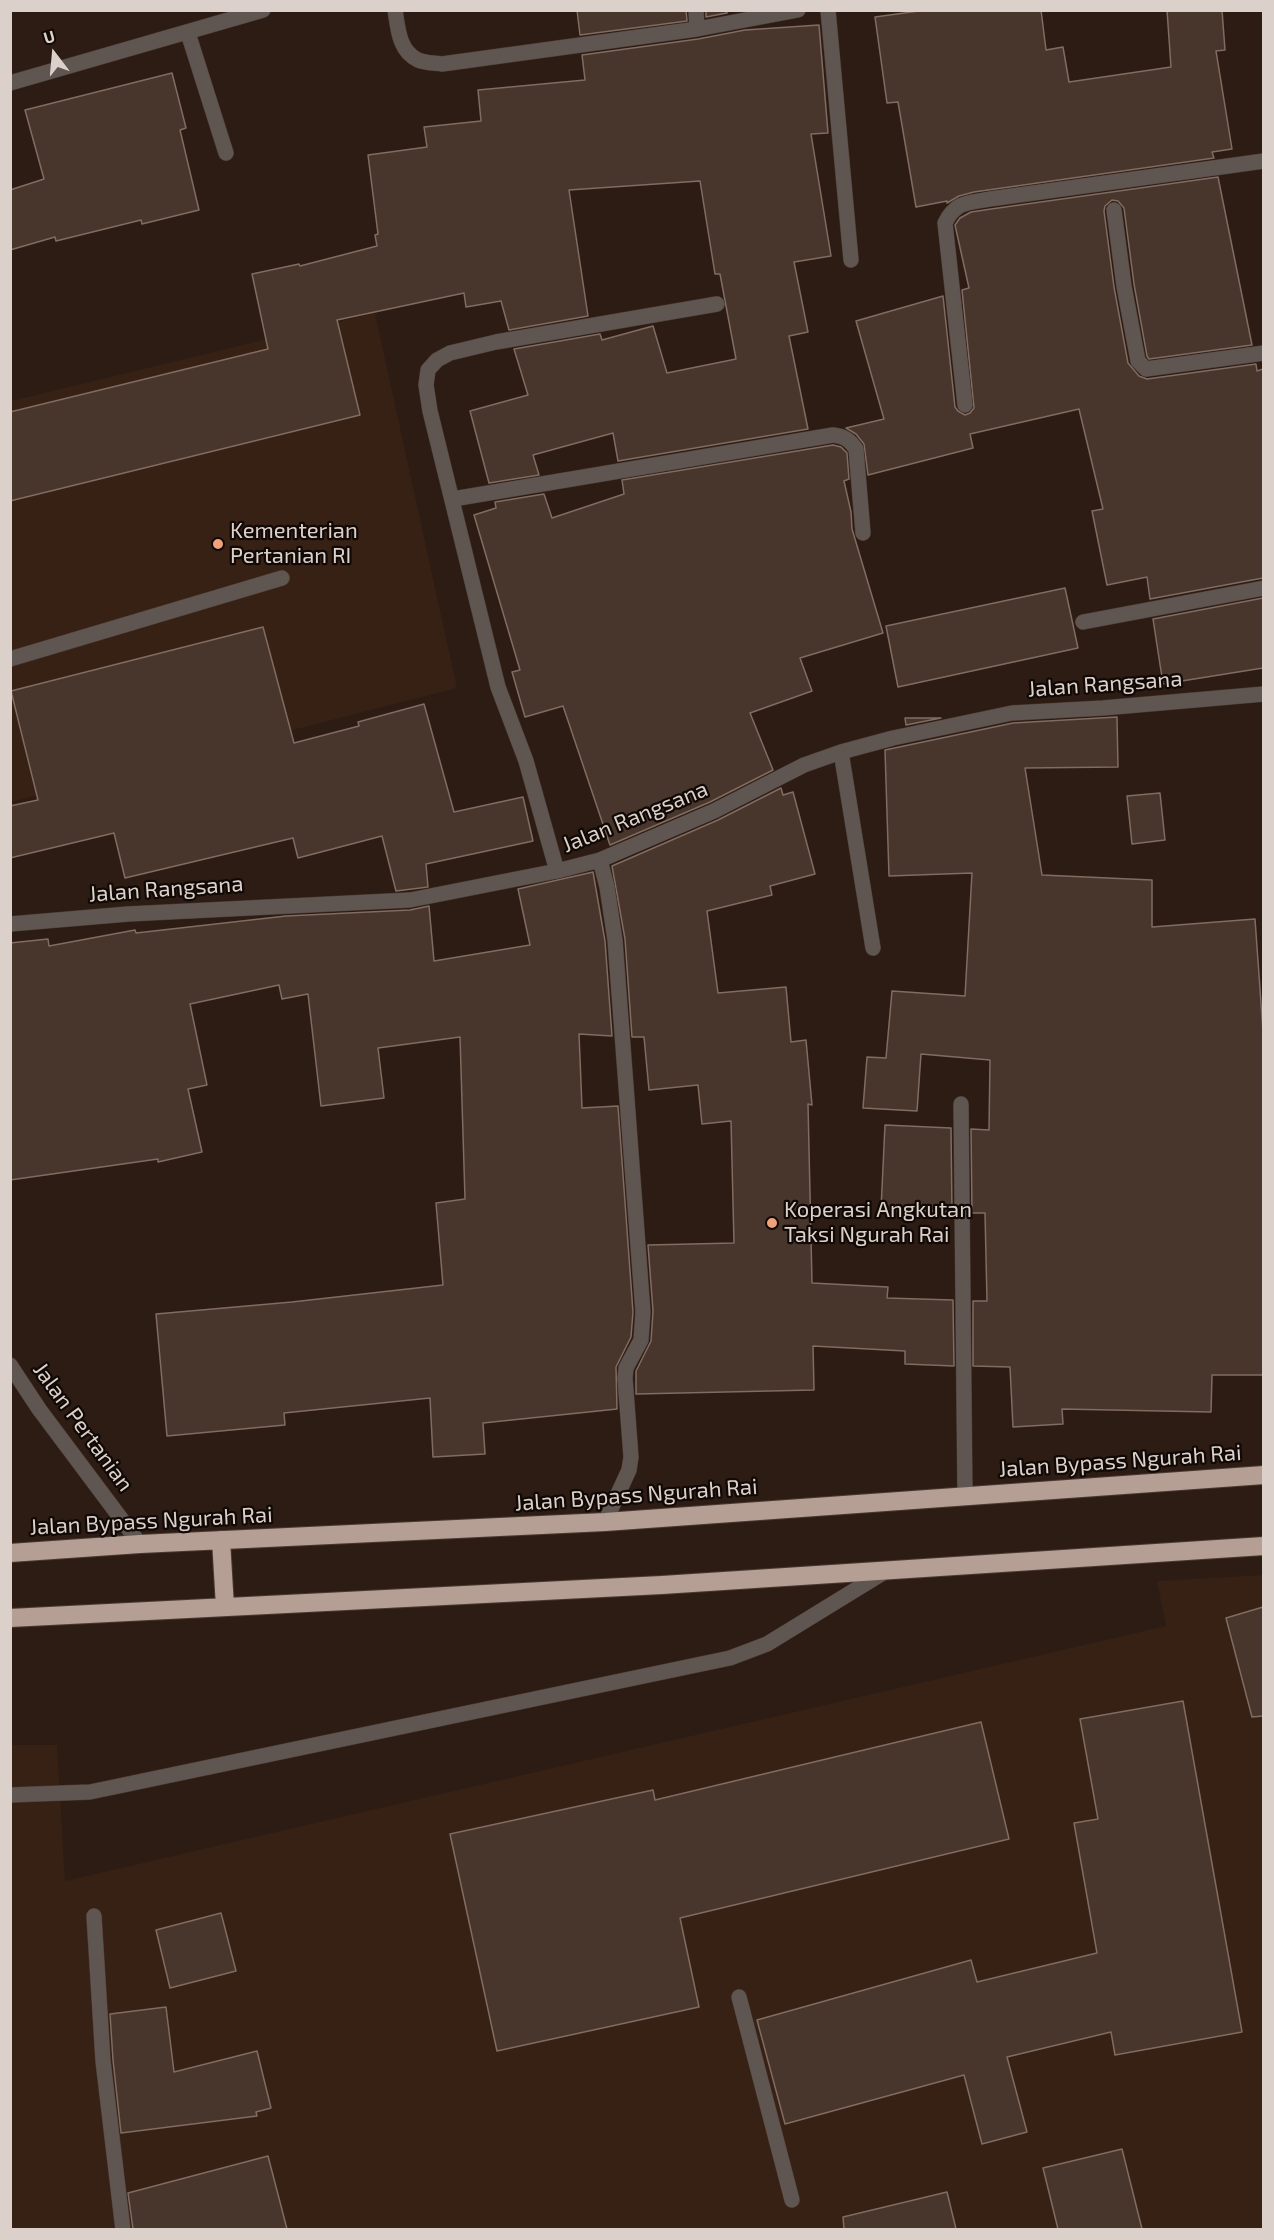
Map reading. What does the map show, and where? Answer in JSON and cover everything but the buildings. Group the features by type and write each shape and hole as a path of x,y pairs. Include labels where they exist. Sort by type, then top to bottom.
{"highway":[{"name":"Jalan Bypass Ngurah Rai","path":"10,1553 140,1544 605,1522 1263,1475"},
{"path":"221,1540 225,1608"},
{"path":"10,1618 662,1586 1263,1546"}],"street":[{"path":"10,83 263,10"},
{"path":"395,10 399,38 408,52 419,60 442,64 697,29 798,10"},
{"path":"696,10 697,29"},
{"path":"828,10 851,260"},
{"path":"188,33 226,153"},
{"path":"965,405 945,223 951,211 960,204 990,199 1263,161"},
{"path":"1114,210 1124,286 1138,361 1146,369 1263,353"},
{"path":"557,871 526,761 498,687 430,411 426,385 428,370 437,360 450,353 496,342 717,304"},
{"path":"453,499 833,435 841,436 852,443 856,449 864,533"},
{"path":"10,659 282,578"},
{"path":"1083,622 1263,588"},
{"name":"Jalan Rangsana","path":"10,924 185,910 410,900 557,871 600,860 714,811 804,765 842,752 1012,713 1103,708 1263,694"},
{"path":"842,752 873,948"},
{"path":"600,860 607,887 615,940 643,1312 641,1340 626,1368 625,1378 631,1448 628,1470 605,1522"},
{"path":"961,1104 965,1496"},
{"name":"Jalan Pertanian","path":"10,1365 39,1409 140,1544"},
{"path":"10,1795 90,1792 730,1658 767,1644 886,1571"},
{"path":"94,1916 103,2061 123,2229"},
{"path":"740,1997 792,2200"}],"shaded area":[{"name":"Kementerian Pertanian RI","path":"375,313 457,688 11,802 11,401"},
{"path":"1263,1575 1263,2229 11,2230 11,1745 57,1745 65,1881 1166,1626 1157,1581"}],"place":[{"name":"Kementerian Pertanian RI","path":"218,544"},
{"name":"Koperasi Angkutan Taksi Ngurah Rai","path":"772,1223"}]}
